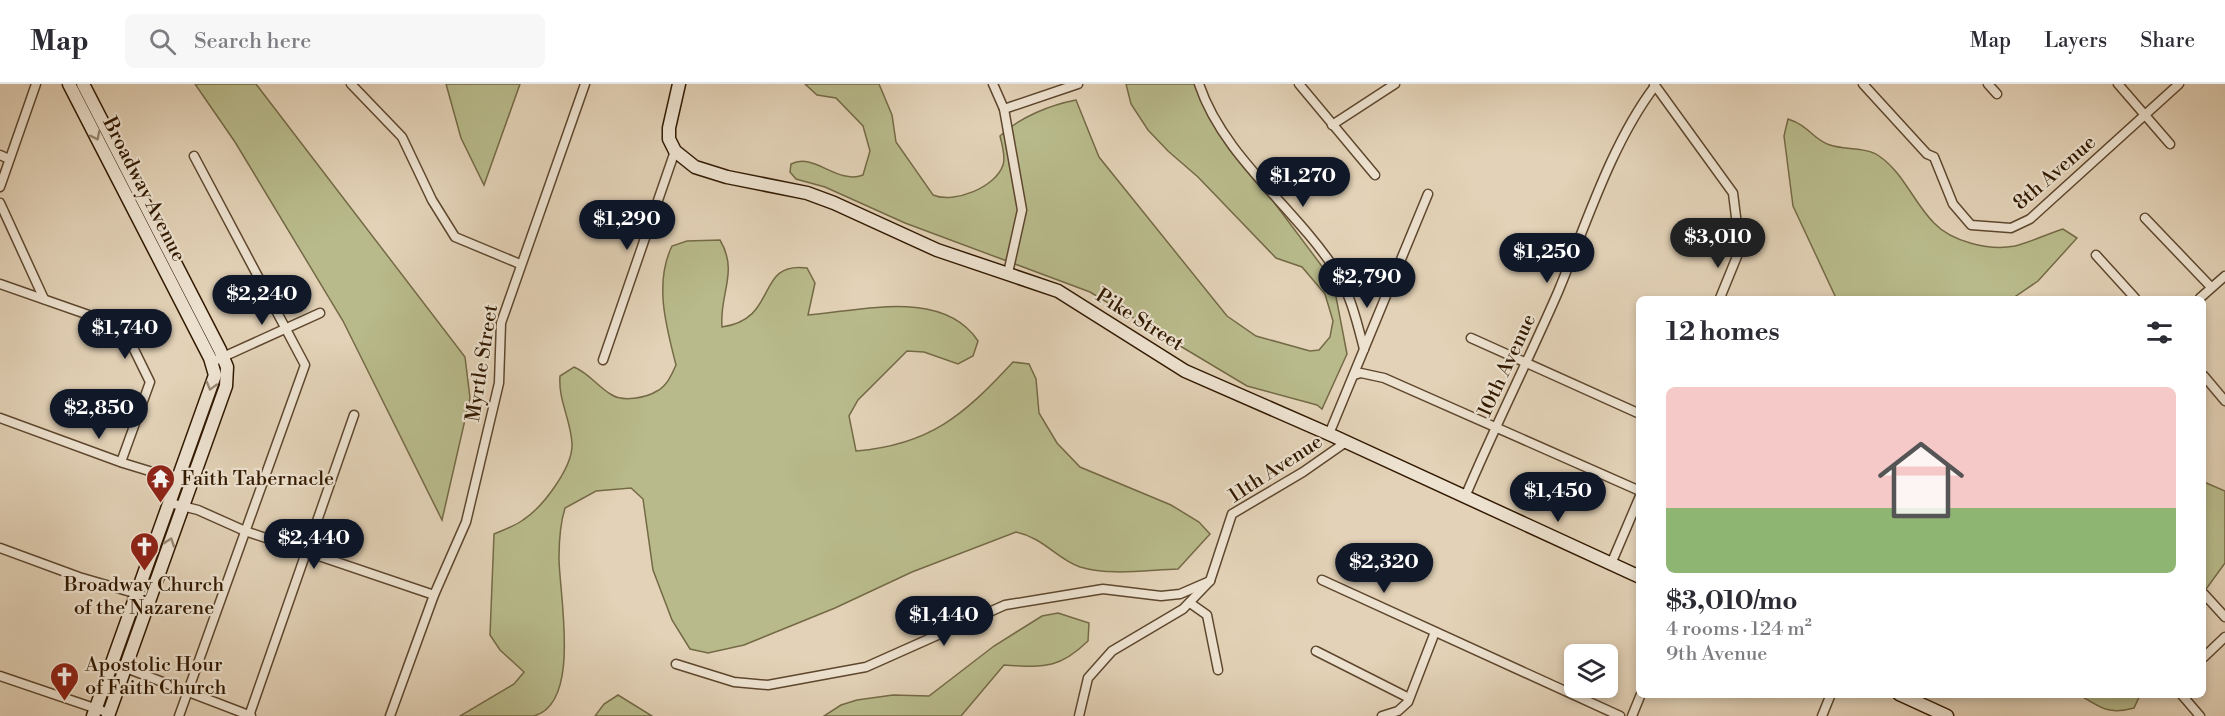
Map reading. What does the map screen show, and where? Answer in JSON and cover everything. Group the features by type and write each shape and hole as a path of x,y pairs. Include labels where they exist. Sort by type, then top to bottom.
{"main road":[{"name":"Broadway Avenue","path":"69,84 212,362"},
{"name":"Broadway Avenue","path":"84,84 224,358 228,373 226,386 108,714"},
{"path":"675,151 669,139 669,128 679,84"},
{"name":"Pike Street","path":"675,151 705,171 816,196 937,250 1058,291 1185,371 1329,434 1636,575"},
{"path":"95,712 213,381 212,362"},
{"path":"1908,698 1947,716"}],"street":[{"path":"0,188 36,84"},
{"path":"351,84 402,137 432,200 455,237 520,264"},
{"name":"Myrtle Street","path":"390,716 434,595 466,522 499,383 501,323 585,84"},
{"path":"993,84 1005,109 1022,210 1008,273"},
{"path":"1005,109 1078,84"},
{"path":"1199,84 1231,142 1335,269 1356,316 1364,349"},
{"path":"1299,84 1375,176"},
{"path":"1332,125 1395,84"},
{"name":"8th Avenue","path":"1863,84 1927,154 1934,157 1953,204 1971,225 2011,228 2030,219 2179,84"},
{"path":"1988,84 1997,94"},
{"path":"2118,84 2170,144"},
{"path":"1654,85 1733,193 1740,249 1721,296"},
{"name":"10th Avenue","path":"1465,497 1613,161 1639,107 1654,85"},
{"path":"603,360 675,151"},
{"path":"0,155 9,159"},
{"path":"179,716 305,365 194,156"},
{"name":"11th Avenue","path":"1329,434 1428,194"},
{"path":"0,203 44,298"},
{"path":"2145,218 2211,287"},
{"path":"2096,255 2133,296"},
{"path":"2202,296 2225,276"},
{"path":"0,284 123,327 150,381 121,462"},
{"path":"212,362 320,313"},
{"path":"1471,338 1524,364 1636,412"},
{"path":"1354,375 1361,373 1384,378 1636,489"},
{"path":"2206,382 2225,401"},
{"path":"113,663 250,716 354,415"},
{"path":"0,418 121,462 191,484"},
{"name":"11th Avenue","path":"1079,716 1088,678 1112,651 1190,603 1201,593 1210,581 1232,514 1303,472 1346,442"},
{"path":"170,503 198,510 245,531 434,595"},
{"path":"1611,564 1636,505"},
{"path":"0,548 79,577 150,598"},
{"path":"1322,580 1620,716"},
{"path":"676,664 734,682 768,685 866,667 1005,605 1103,588 1161,596 1180,594 1210,581"},
{"path":"2206,596 2225,617"},
{"path":"1190,603 1207,615 1218,670"},
{"path":"1382,716 1398,711 1409,698 1435,632"},
{"path":"2206,655 2225,637"},
{"path":"1316,651 1409,698"},
{"path":"0,676 95,712 108,714"},
{"path":"1632,716 1639,698"},
{"path":"1822,716 1829,698"},
{"path":"2184,698 2200,716"}],"green space":[{"path":"195,84 256,84 465,357 470,398 442,520 343,321 235,142"},
{"path":"446,84 520,84 484,185 461,138"},
{"path":"805,84 879,84 892,115 896,142 933,195 942,197 973,192 983,187 999,173 1004,162 1000,136 1008,129 1036,113 1076,100 1099,157 1227,316 1256,336 1310,351 1319,350 1330,337 1333,321 1325,294 1302,267 1276,258 1198,177 1148,130 1131,104 1126,84 1197,84 1273,201 1333,281 1347,354 1322,409 1317,405 1247,386 1090,292 905,223 825,187 796,179 790,172 791,164 800,161 844,176 863,175 870,151 863,126 836,98 817,95"},
{"path":"1788,119 1830,145 1874,153 1895,170 1934,223 1951,235 1972,244 1994,247 2015,246 2063,229 2077,238 2038,281 2016,296 1835,296 1793,206 1784,136"},
{"path":"720,240 728,262 722,327 740,322 752,313 772,281 780,273 791,268 807,268 815,283 808,315 875,307 923,308 944,314 963,325 978,341 973,356 958,364 924,352 907,351 858,400 849,416 856,451 882,448 925,434 961,412 1013,362 1029,364 1036,379 1039,413 1057,443 1080,467 1171,505 1199,522 1210,534 1178,569 1116,572 1080,567 1035,539 1016,532 912,572 835,608 744,645 708,653 690,649 672,620 653,570 643,499 631,488 596,491 565,508 562,520 559,558 564,620 563,670 558,691 549,707 534,716 460,716 514,684 524,672 500,650 490,635 494,534 531,514 548,496 568,464 572,444 561,393 560,376 574,367 585,373 607,392 628,399 641,397 661,389 676,365 666,320 663,290 667,260 672,246 687,241"},
{"path":"2206,483 2225,491 2225,563 2206,589"},
{"path":"1058,613 1089,623 1088,641 1068,657 1049,665 1004,665 961,716 824,716 841,705 857,700 893,695 929,696 994,646 1042,616"},
{"path":"618,695 652,716 595,716 604,704"},
{"path":"2085,698 2138,698 2134,708 2118,711 2100,707"}],"place":[{"name":"Faith Tabernacle","path":"160,504"},
{"name":"Broadway Church of the Nazarene","path":"144,572"},
{"name":"Apostolic Hour of Faith Church","path":"64,702"}]}
